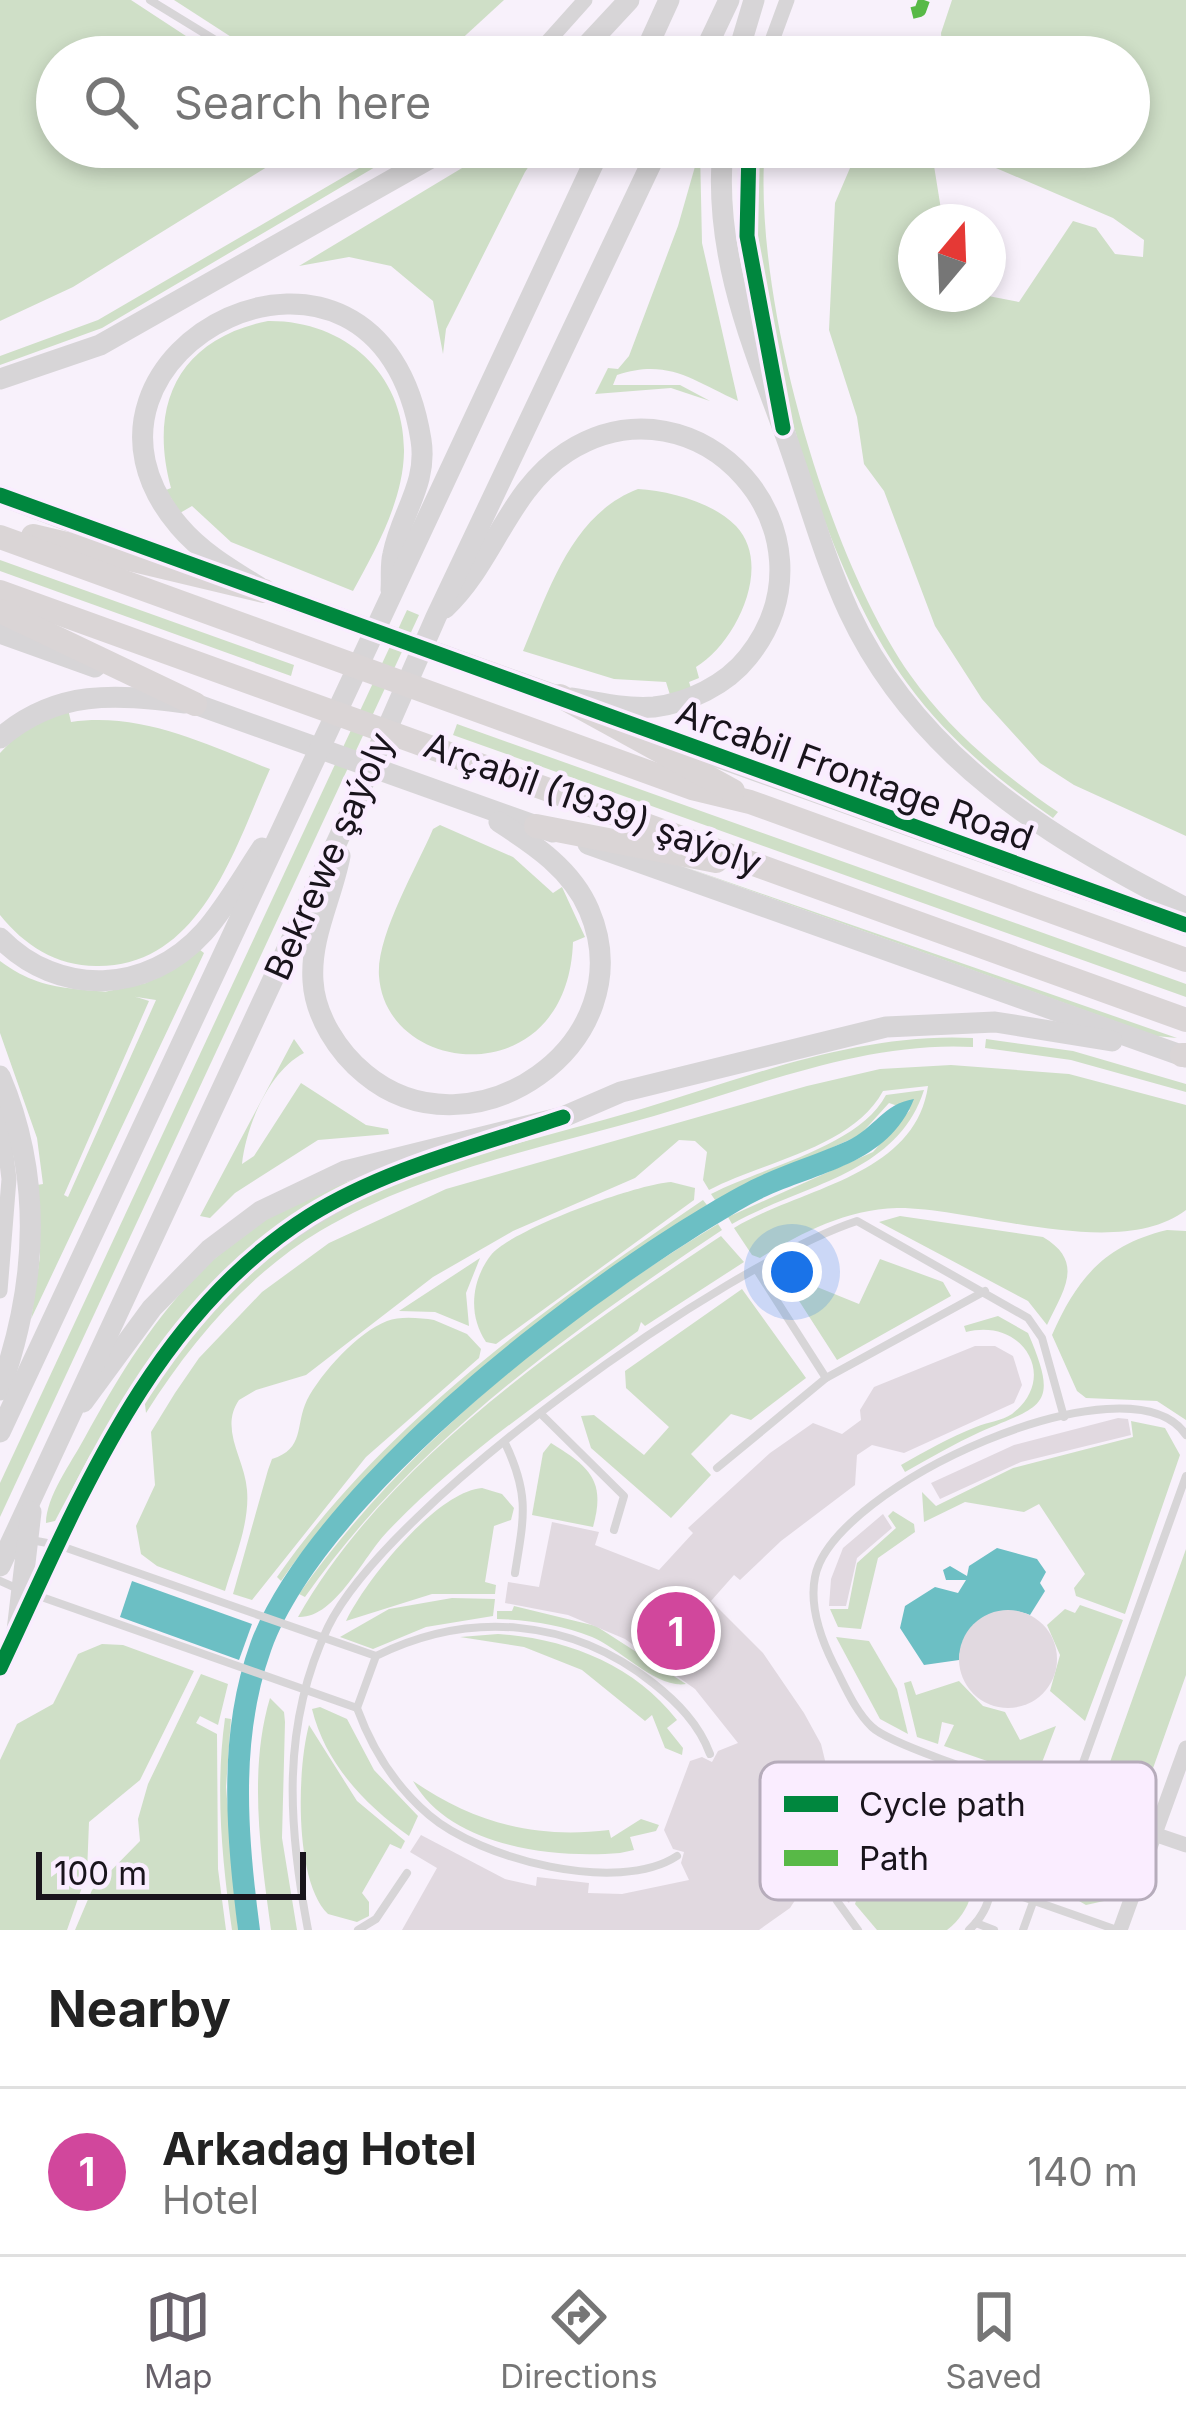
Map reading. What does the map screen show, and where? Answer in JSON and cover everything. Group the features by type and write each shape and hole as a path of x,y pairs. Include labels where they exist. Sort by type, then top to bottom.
{"main road":[{"path":"596,36 629,0"},
{"path":"653,36 669,0"},
{"path":"712,36 729,0"},
{"path":"743,36 754,0"},
{"path":"0,379 100,345 410,168"},
{"name":"Bekrewe şaýoly","path":"0,1432 591,168"},
{"name":"Bekrewe şaýoly","path":"0,1566 21,1538 32,1492 348,818 436,616 649,168"},
{"path":"724,168 727,259 757,368 851,616 916,718 955,760 1034,821 1186,908"},
{"path":"264,591 202,549 164,505 152,479 146,427 161,377 189,338 255,307 303,304 368,335 400,374 417,418 422,469 393,553 391,601"},
{"path":"436,616 475,580 527,489 569,451 619,433 659,431 722,456 759,495 778,536 779,585 760,642 724,681 676,703 614,705 560,696"},
{"path":"0,495 264,591"},
{"path":"0,534 264,591"},
{"name":"Arçabil (1939) şaýoly","path":"0,534 301,650 692,788 750,802 1186,960"},
{"name":"Arcabil Frontage Road","path":"264,591 1186,925"},
{"name":"Arçabil (1939) şaýoly","path":"0,592 1186,1020"},
{"path":"0,611 195,704"},
{"path":"0,633 268,734 1184,1056"},
{"path":"0,738 45,708 90,695 195,704"},
{"path":"560,696 750,802"},
{"path":"0,938 30,964 61,978 115,981 148,973 176,958 205,931 297,798"},
{"path":"348,818 314,949 313,987 326,1025 355,1066 389,1092 439,1107 483,1104 534,1081 566,1052 589,1010 599,962 590,911 564,872 464,801"},
{"path":"536,826 710,862 746,861"},
{"path":"64,1426 183,1274 261,1210 345,1171 562,1117 622,1092 852,1033 918,1023 1037,1027 1184,1056"},
{"path":"0,1076 24,1141 32,1256 24,1313 0,1390"},
{"path":"17,1631 21,1538"}],"street":[{"path":"553,36 585,0"},
{"path":"774,36 787,0"},
{"path":"371,188 398,168"},
{"path":"749,168 747,236 783,428"},
{"path":"0,1107 9,1179 0,1291"},
{"path":"18,1588 58,1545 151,1373 189,1322 233,1276 309,1216 388,1176 562,1117"},
{"path":"0,1667 17,1631"},
{"path":"1156,1829 1186,1748"},
{"path":"1156,1835 1186,1845"},
{"path":"1119,1930 1130,1900"}],"lane":[{"path":"150,0 209,36"},
{"path":"308,1930 290,1793 296,1728 323,1639 348,1595 399,1533 505,1443 648,1337 757,1270 857,1221 1016,1307 1042,1338 1064,1417"},
{"path":"757,1270 826,1378"},
{"path":"717,1468 826,1378 985,1291"},
{"path":"961,1762 874,1730 852,1702 824,1646 814,1611 815,1577 841,1526 874,1499 984,1442 1064,1417 1143,1408 1163,1413 1186,1435"},
{"path":"542,1414 624,1496 614,1530"},
{"path":"505,1443 523,1480 526,1503 514,1573"},
{"path":"1083,1762 1186,1476"},
{"path":"21,1538 58,1545 376,1657"},
{"path":"18,1588 357,1708"},
{"path":"677,1856 645,1869 604,1872 527,1862 490,1849 431,1817 393,1776 369,1740 357,1708 376,1657 410,1639 456,1627 498,1625 569,1636 625,1661 671,1697 702,1734 710,1754"},
{"path":"358,1930 376,1919 407,1873"},
{"path":"1032,1900 1119,1930"},
{"path":"1023,1930 1034,1900"},
{"path":"837,1901 858,1930"},
{"path":"972,1927 994,1930"}],"green space":[{"path":"0,0 131,0 186,36 36,36 36,168 265,168 73,287 0,321"},
{"path":"174,0 504,0 465,36 230,36"},
{"path":"952,0 1186,0 1186,836 1074,785 1040,763 982,699 935,626 884,491 864,464 857,417 829,330 835,203 850,168 934,168 940,204 898,204 898,312 1006,312 1006,299 1019,302 1073,221 1096,228 1115,254 1143,257 1144,240 1113,218 996,168 1150,168 1150,36 941,36"},
{"path":"359,168 373,168 102,328 0,365 0,356 98,320"},
{"path":"462,168 528,168 446,329 443,354 433,301 391,266 349,257 299,266"},
{"path":"695,168 700,168 702,243 738,401 680,374 652,369 617,375 613,385 680,385 710,401 671,388 595,394 608,368 618,369 629,356"},
{"path":"757,168 765,168 770,275 801,422 850,563 880,625 911,676 943,715 978,750 1058,812 1053,818 974,757 939,722 874,631 817,500 794,426 762,277"},
{"path":"268,321 296,323 345,341 365,356 394,398 404,452 399,488 387,524 353,591 231,542 192,506 180,513 166,490 171,488 164,429 178,380 212,343"},
{"path":"638,489 677,495 715,510 736,526 747,543 751,562 745,603 736,623 696,667 699,678 689,682 691,688 670,695 666,682 614,679 523,651 553,580 579,535 615,501"},
{"path":"0,560 294,665 291,676 0,571"},
{"path":"407,610 419,615 0,1517 0,1483"},
{"path":"68,709 71,722 148,726 270,769 209,897 163,947 132,961 96,966 54,958 30,944 0,915 0,753 20,732"},
{"path":"457,724 1186,984 1186,997 453,735"},
{"path":"440,825 513,857 553,893 562,887 585,937 573,942 564,991 542,1026 511,1046 477,1054 442,1050 412,1035 389,1010 379,976 384,942 433,829"},
{"path":"665,860 1177,1038 1156,1036"},
{"path":"200,950 204,953 31,1319 40,1256 37,1185 43,1184 37,1138 0,1033 0,961 38,981 105,992 146,983","holes":["133,996 156,1000 68,1197 64,1195 149,1001"]},
{"path":"973,1038 973,1047 892,1051 812,1068 483,1163 359,1210 293,1249 245,1289 182,1361 146,1413 144,1396 244,1277 291,1237 354,1201 473,1157 802,1060 887,1042"},
{"path":"294,1039 304,1053 262,1100"},
{"path":"986,1039 1073,1051 1186,1084 1186,1092 1071,1060 985,1048"},
{"path":"951,1065 1069,1074 1186,1105 1186,1210 1157,1225 1085,1232 929,1210 878,1210 825,1224 760,1258 752,1255 734,1228 878,1160 919,1117 928,1086 883,1091 869,1110 829,1140 709,1190 703,1180 707,1152 695,1141 679,1140 635,1178 513,1231 433,1277 306,1375 239,1400 232,1433 247,1503 225,1591 157,1566 141,1554 136,1526 155,1485 151,1432 199,1358 262,1292 329,1243 446,1189 807,1086 880,1069"},
{"path":"301,1083 366,1125 388,1129 389,1134 318,1140 235,1193 210,1218 200,1216 261,1102 242,1164 254,1156"},
{"path":"924,1090 911,1119 892,1141 843,1174 732,1224 728,1217 873,1152 910,1110 889,1103 860,1135 715,1200 711,1194 832,1142 873,1113 886,1095"},
{"path":"358,1178 250,1252 182,1318 90,1455 55,1521 46,1523 55,1491 110,1394 194,1278 266,1220"},
{"path":"671,1182 695,1188 694,1200 496,1344 486,1342 476,1321 474,1298 479,1276 503,1244 576,1210"},
{"path":"703,1200 707,1205 532,1330 422,1421 324,1524 281,1581 277,1577 368,1467 472,1370"},
{"path":"900,1216 1043,1237 1056,1246 1064,1256 1067,1277 1047,1325 1028,1301 879,1222"},
{"path":"718,1224 722,1230 551,1351 443,1441 347,1542 305,1597 299,1594 386,1487 489,1389 602,1300"},
{"path":"1167,1230 1186,1231 1186,1420 1157,1401 1086,1398 1077,1391 1052,1335 1072,1297 1096,1267 1126,1245"},
{"path":"721,1236 744,1262 645,1326 641,1322 638,1331 476,1451 387,1532 336,1598 311,1615 298,1617 336,1559 432,1453 545,1358"},
{"path":"480,1258 466,1293 469,1326 435,1312 399,1311"},
{"path":"880,1259 943,1282 951,1296 837,1360 785,1279 790,1276 859,1304"},
{"path":"742,1289 806,1378 751,1420 731,1414 691,1454 711,1475 671,1518 591,1448 581,1416 594,1415 644,1455 669,1427 626,1388 625,1371"},
{"path":"998,1316 1028,1333 1043,1376 1040,1400 1019,1416 905,1472 901,1465 957,1435 1012,1414 1026,1399 1033,1368 1018,1342 1004,1333 966,1332 964,1326"},
{"path":"398,1318 434,1320 467,1334 481,1349 479,1358 366,1457 252,1600 233,1594 272,1459 294,1443 307,1400 321,1378 376,1326"},
{"path":"1131,1421 1165,1428 1180,1455 1125,1614 1076,1596 1074,1588 1085,1574 1039,1504 1024,1512 965,1502 924,1522 922,1492 936,1506 1013,1468 1133,1437"},
{"path":"551,1443 592,1477 597,1498 593,1527 532,1515 543,1453"},
{"path":"482,1488 502,1494 514,1508 511,1520 494,1526 485,1582 496,1585 495,1594 432,1594 346,1621 385,1562 424,1521 464,1493"},
{"path":"893,1511 914,1524 915,1532 878,1558 861,1629 838,1627 830,1609 848,1609 857,1563 896,1528 888,1516"},
{"path":"1186,1549 1186,1675 1155,1762 1110,1762"},
{"path":"452,1598 495,1599 493,1616 426,1627 373,1649 340,1637 389,1609"},
{"path":"1080,1605 1123,1620 1085,1721 1050,1691 1060,1655 1047,1625 1065,1609 1075,1613"},
{"path":"514,1606 596,1626 686,1684 663,1680 581,1633 497,1619 497,1611 512,1611"},
{"path":"498,1634 549,1642 619,1669 660,1700 677,1720 667,1728 683,1748 682,1755 665,1748 652,1715 645,1721 582,1670 524,1647 460,1637"},
{"path":"836,1637 869,1641 897,1689 908,1734 880,1719"},
{"path":"102,1644 123,1645 194,1671 140,1780 89,1822 87,1873 67,1930 0,1930 0,1760 17,1724 53,1704 78,1654"},
{"path":"201,1674 228,1684 218,1725 200,1716 196,1723 217,1734 218,1869 226,1930 75,1930 92,1890 140,1841 138,1819 148,1784"},
{"path":"911,1681 916,1695 959,1681 983,1706 1005,1712 1020,1740 1056,1726 1042,1762 990,1762 944,1746 954,1725 942,1722 938,1744 917,1737 904,1683"},
{"path":"270,1698 284,1712 282,1838 297,1930 271,1930 264,1873 258,1784"},
{"path":"320,1707 347,1719 374,1770 418,1816 409,1836 377,1811 337,1765 312,1709"},
{"path":"225,1718 231,1719 226,1787 238,1930 232,1930 221,1824"},
{"path":"309,1725 357,1801 405,1841 401,1849 390,1844 362,1893 369,1902 369,1916 357,1922 328,1914 309,1877 301,1795"},
{"path":"413,1781 459,1808 531,1830 609,1830 611,1838 641,1819 659,1825 656,1831 630,1837 634,1850 620,1853 534,1850 504,1844 451,1821"},
{"path":"856,1900 969,1900 947,1930 877,1930"}],"water":[{"path":"914,1099 901,1122 865,1155 751,1204 623,1286 550,1340 410,1462 350,1526 302,1590 271,1651 261,1685 249,1789 260,1930 238,1930 227,1784 240,1676 251,1641 283,1579 332,1514 461,1385 607,1270 738,1187 847,1141 894,1106"},
{"path":"997,1548 1037,1559 1046,1572 1040,1583 1045,1591 1030,1615 1004,1611 982,1618 966,1635 959,1660 924,1665 900,1628 905,1606 935,1587 958,1593 966,1580 946,1580 943,1570 950,1566 967,1576 969,1566"},
{"path":"132,1581 252,1624 239,1660 120,1617"}],"building":[{"path":"975,1346 995,1346 1013,1356 1022,1385 1014,1403 904,1453 872,1445 857,1455 855,1485 781,1541 740,1580 734,1575 711,1601 763,1653 821,1744 825,1762 760,1762 760,1900 795,1900 790,1908 759,1930 402,1930 437,1868 410,1852 421,1835 505,1879 536,1886 537,1877 589,1883 588,1893 622,1894 689,1880 681,1863 684,1852 673,1849 664,1830 690,1761 702,1757 712,1762 718,1751 738,1743 695,1689 625,1639 568,1615 505,1603 508,1582 539,1587 552,1522 599,1532 595,1545 659,1570 693,1533 688,1528 770,1453 813,1423 842,1434 861,1420 860,1410 874,1387"},
{"path":"1128,1419 1131,1435 1021,1462 940,1499 931,1483 1014,1445"},
{"path":"883,1514 892,1528 857,1558 846,1606 829,1606 831,1579 843,1548"},
{"path":"1008,1610 1043,1624 1057,1659 1043,1694 1008,1708 973,1694 959,1659 973,1624"}],"marked path":[{"path":"912,13 920,11 924,0"}],"cycle path":[{"path":"749,168 747,236 783,428"},
{"path":"0,495 1186,925"},
{"path":"0,1668 123,1418 204,1306 253,1258 309,1216 369,1184 563,1117"}],"place":[{"name":"Arkadag Hotel","path":"676,1631"}]}
